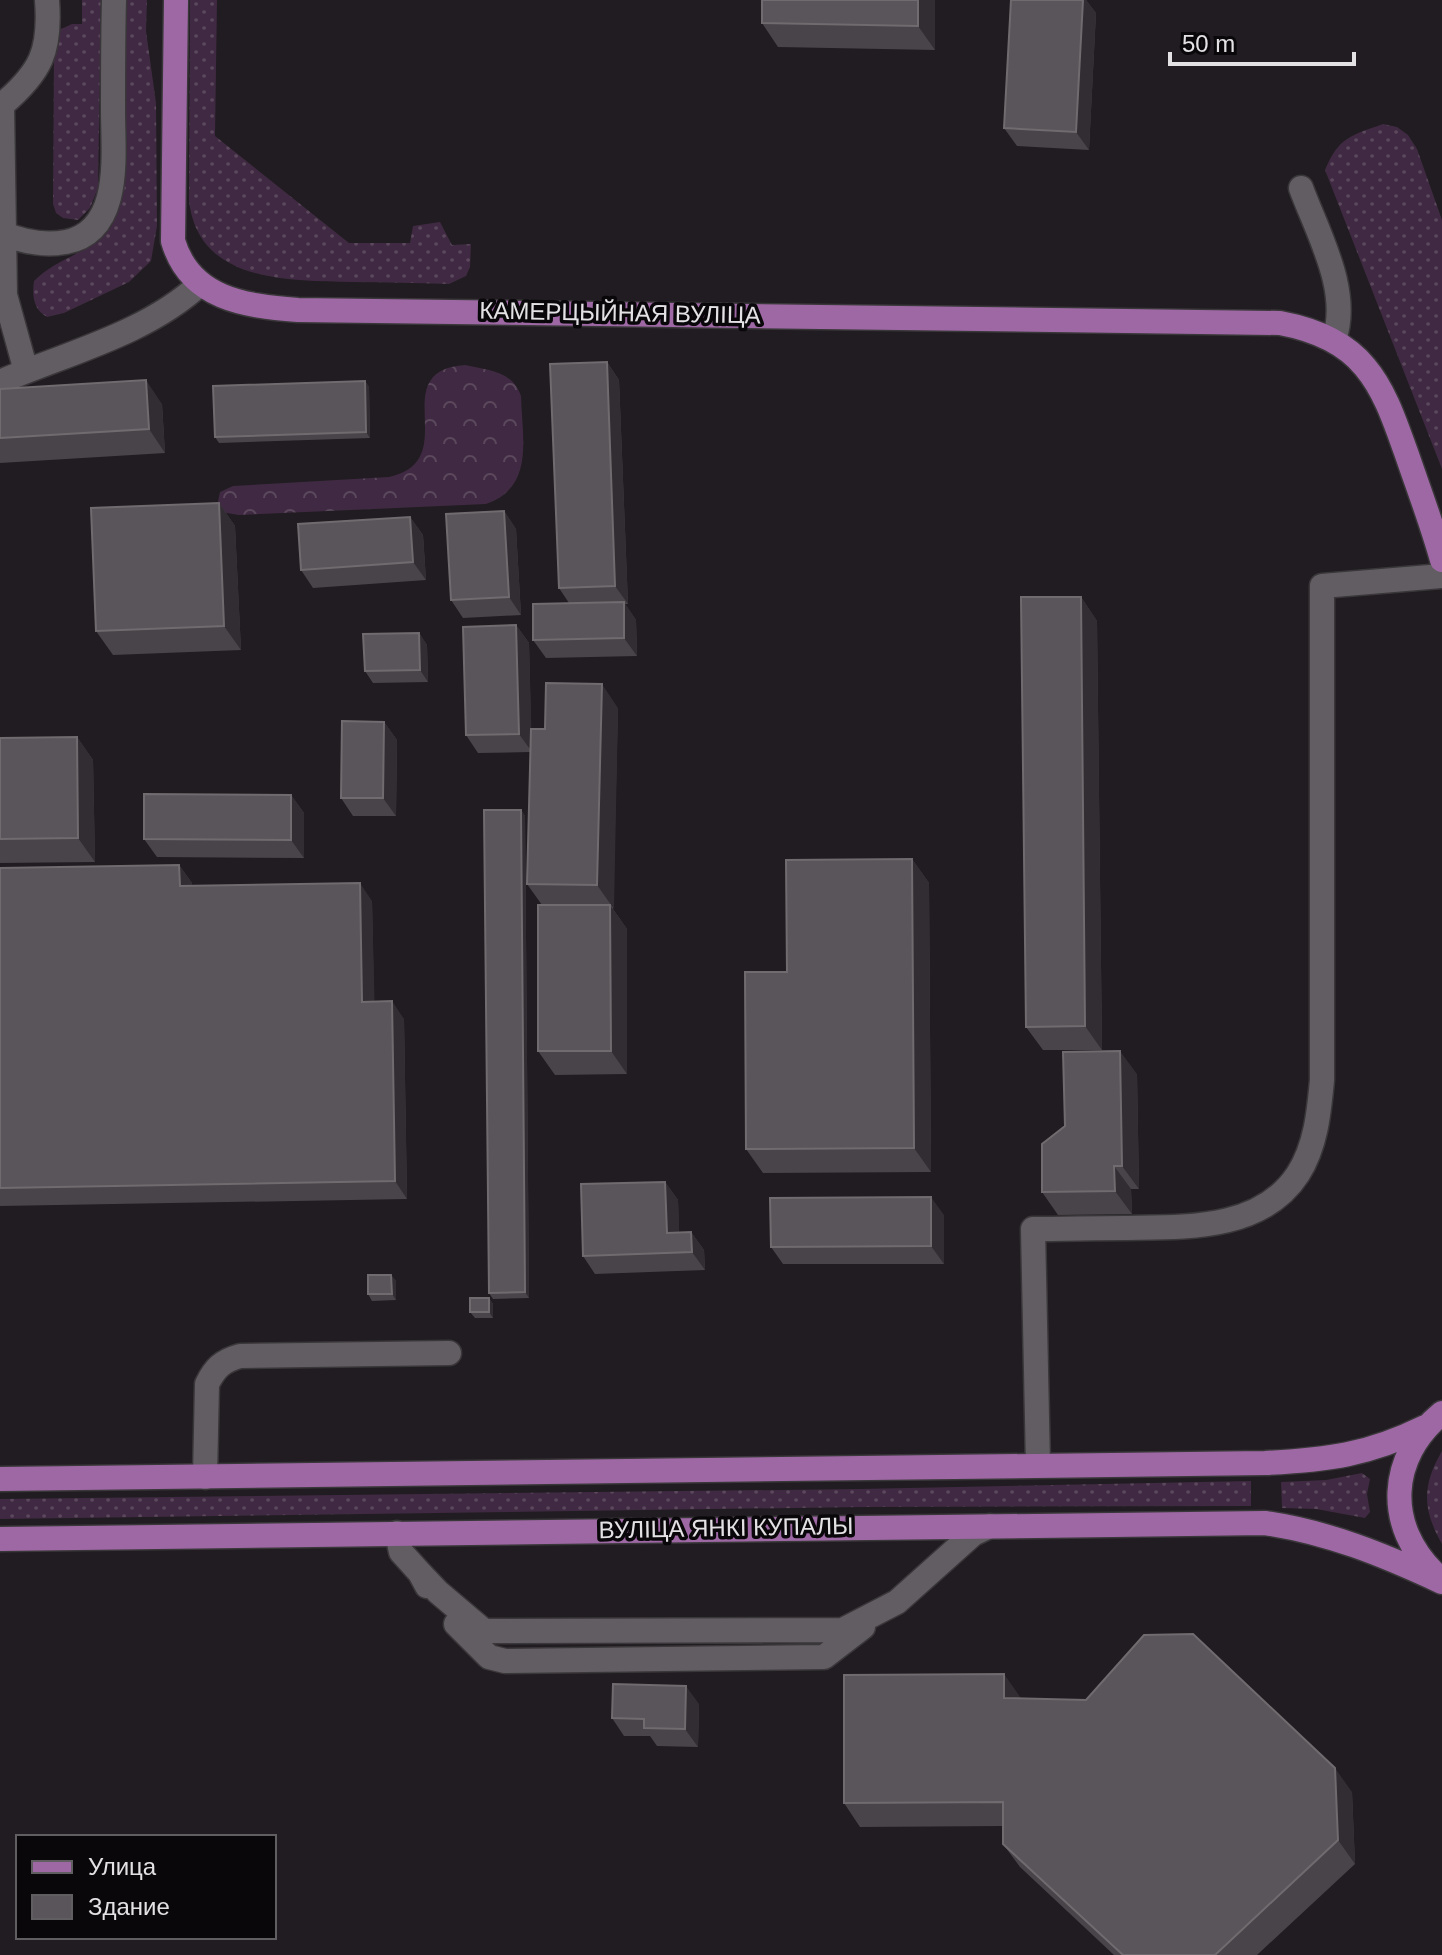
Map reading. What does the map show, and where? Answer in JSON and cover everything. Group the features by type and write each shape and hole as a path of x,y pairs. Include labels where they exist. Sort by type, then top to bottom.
{"main road":[{"path":"176,0 173,241 186,271 200,284"},
{"name":"КАМЕРЦЫЙНАЯ ВУЛІЦА","path":"200,284 243,303 298,310 1280,323 1299,326 1334,340 1365,367 1389,408 1442,560"},
{"path":"0,1479 1265,1463 1333,1458 1369,1451 1433,1420"},
{"path":"1433,1420 1406,1457 1399,1491 1403,1526 1418,1558 1442,1582"},
{"name":"ВУЛІЦА ЯНКІ КУПАЛЫ","path":"0,1539 1265,1523 1333,1537 1442,1582"}],"street":[{"path":"26,371 5,295 1,100 22,88 41,62 48,35 47,0"},
{"path":"2,233 41,244 74,240 88,234 105,208 113,173 114,0"},
{"path":"1301,188 1340,299 1334,340"},
{"path":"0,382 138,325 173,306 200,284"},
{"path":"1038,1465 1033,1229 1184,1228 1221,1222 1251,1212 1279,1196 1298,1175 1309,1153 1320,1105 1322,1080 1322,586 1442,576"},
{"path":"205,1477 207,1384 213,1370 225,1361 240,1356 449,1353"},
{"path":"397,1533 401,1552 438,1592 484,1631 843,1630 897,1602 973,1534 990,1526"}],"green space":[{"path":"82,0 101,0 98,188 90,208 78,220 63,218 56,213 53,204 54,49 61,29 82,24"},
{"path":"123,0 147,0 146,31 156,103 157,226 151,261 129,282 64,313 47,317 34,301 34,281 102,237 116,213 122,156"},
{"path":"190,0 217,0 215,136 349,243 410,243 413,226 440,222 452,245 471,244 470,267 466,276 449,284 300,280 250,272 228,262 210,248 196,228 189,201"},
{"path":"1383,124 1397,127 1408,135 1417,149 1442,220 1442,469 1325,170 1335,151 1347,139"},
{"path":"465,365 491,370 506,377 521,396 522,459 512,486 502,496 486,504 239,515 221,512 217,506 220,492 233,486 389,477 411,468 421,453 425,436 425,399 429,383 441,371"},
{"path":"1442,1451 1442,1544 1431,1519 1427,1497 1431,1475"},
{"path":"1362,1473 1370,1479 1367,1494 1370,1512 1365,1518 1316,1509 1282,1508 1281,1482 1326,1480"},
{"path":"1251,1481 1251,1506 861,1507 0,1519 0,1499"}],"building":[{"path":"762,0 918,0 918,26 762,23"},
{"path":"1011,0 1083,0 1076,132 1004,128"},
{"path":"607,362 615,586 559,588 550,364"},
{"path":"146,380 149,429 0,438 0,389"},
{"path":"365,381 366,432 215,437 213,386"},
{"path":"219,503 224,626 96,631 91,508"},
{"path":"504,511 509,597 451,600 446,514"},
{"path":"410,517 413,562 301,570 298,524"},
{"path":"1021,597 1081,597 1085,1026 1026,1027"},
{"path":"624,602 624,638 533,640 533,604"},
{"path":"516,625 519,734 466,735 463,627"},
{"path":"419,633 420,670 365,671 363,634"},
{"path":"546,683 602,684 597,885 527,884 531,729 545,729"},
{"path":"342,721 384,722 383,798 341,798"},
{"path":"77,737 78,838 0,839 0,738"},
{"path":"144,794 291,795 291,840 144,839"},
{"path":"484,810 521,810 525,1292 489,1293"},
{"path":"912,859 914,1148 746,1149 745,972 787,972 786,860"},
{"path":"179,865 180,886 360,883 362,1002 392,1001 395,1181 0,1188 0,868"},
{"path":"538,905 610,905 611,1051 538,1051"},
{"path":"1120,1051 1122,1166 1114,1166 1115,1191 1042,1192 1042,1144 1065,1126 1063,1052"},
{"path":"665,1182 667,1233 691,1232 692,1252 583,1256 581,1184"},
{"path":"931,1197 931,1246 771,1247 770,1198"},
{"path":"368,1275 391,1275 392,1294 368,1294"},
{"path":"470,1298 489,1298 489,1312 470,1312"},
{"path":"1193,1634 1335,1768 1338,1840 1215,1955 1123,1955 1003,1844 1003,1802 844,1803 844,1675 1004,1674 1004,1698 1086,1700 1144,1635"},
{"path":"613,1684 686,1686 685,1729 644,1728 644,1719 612,1718"}]}
